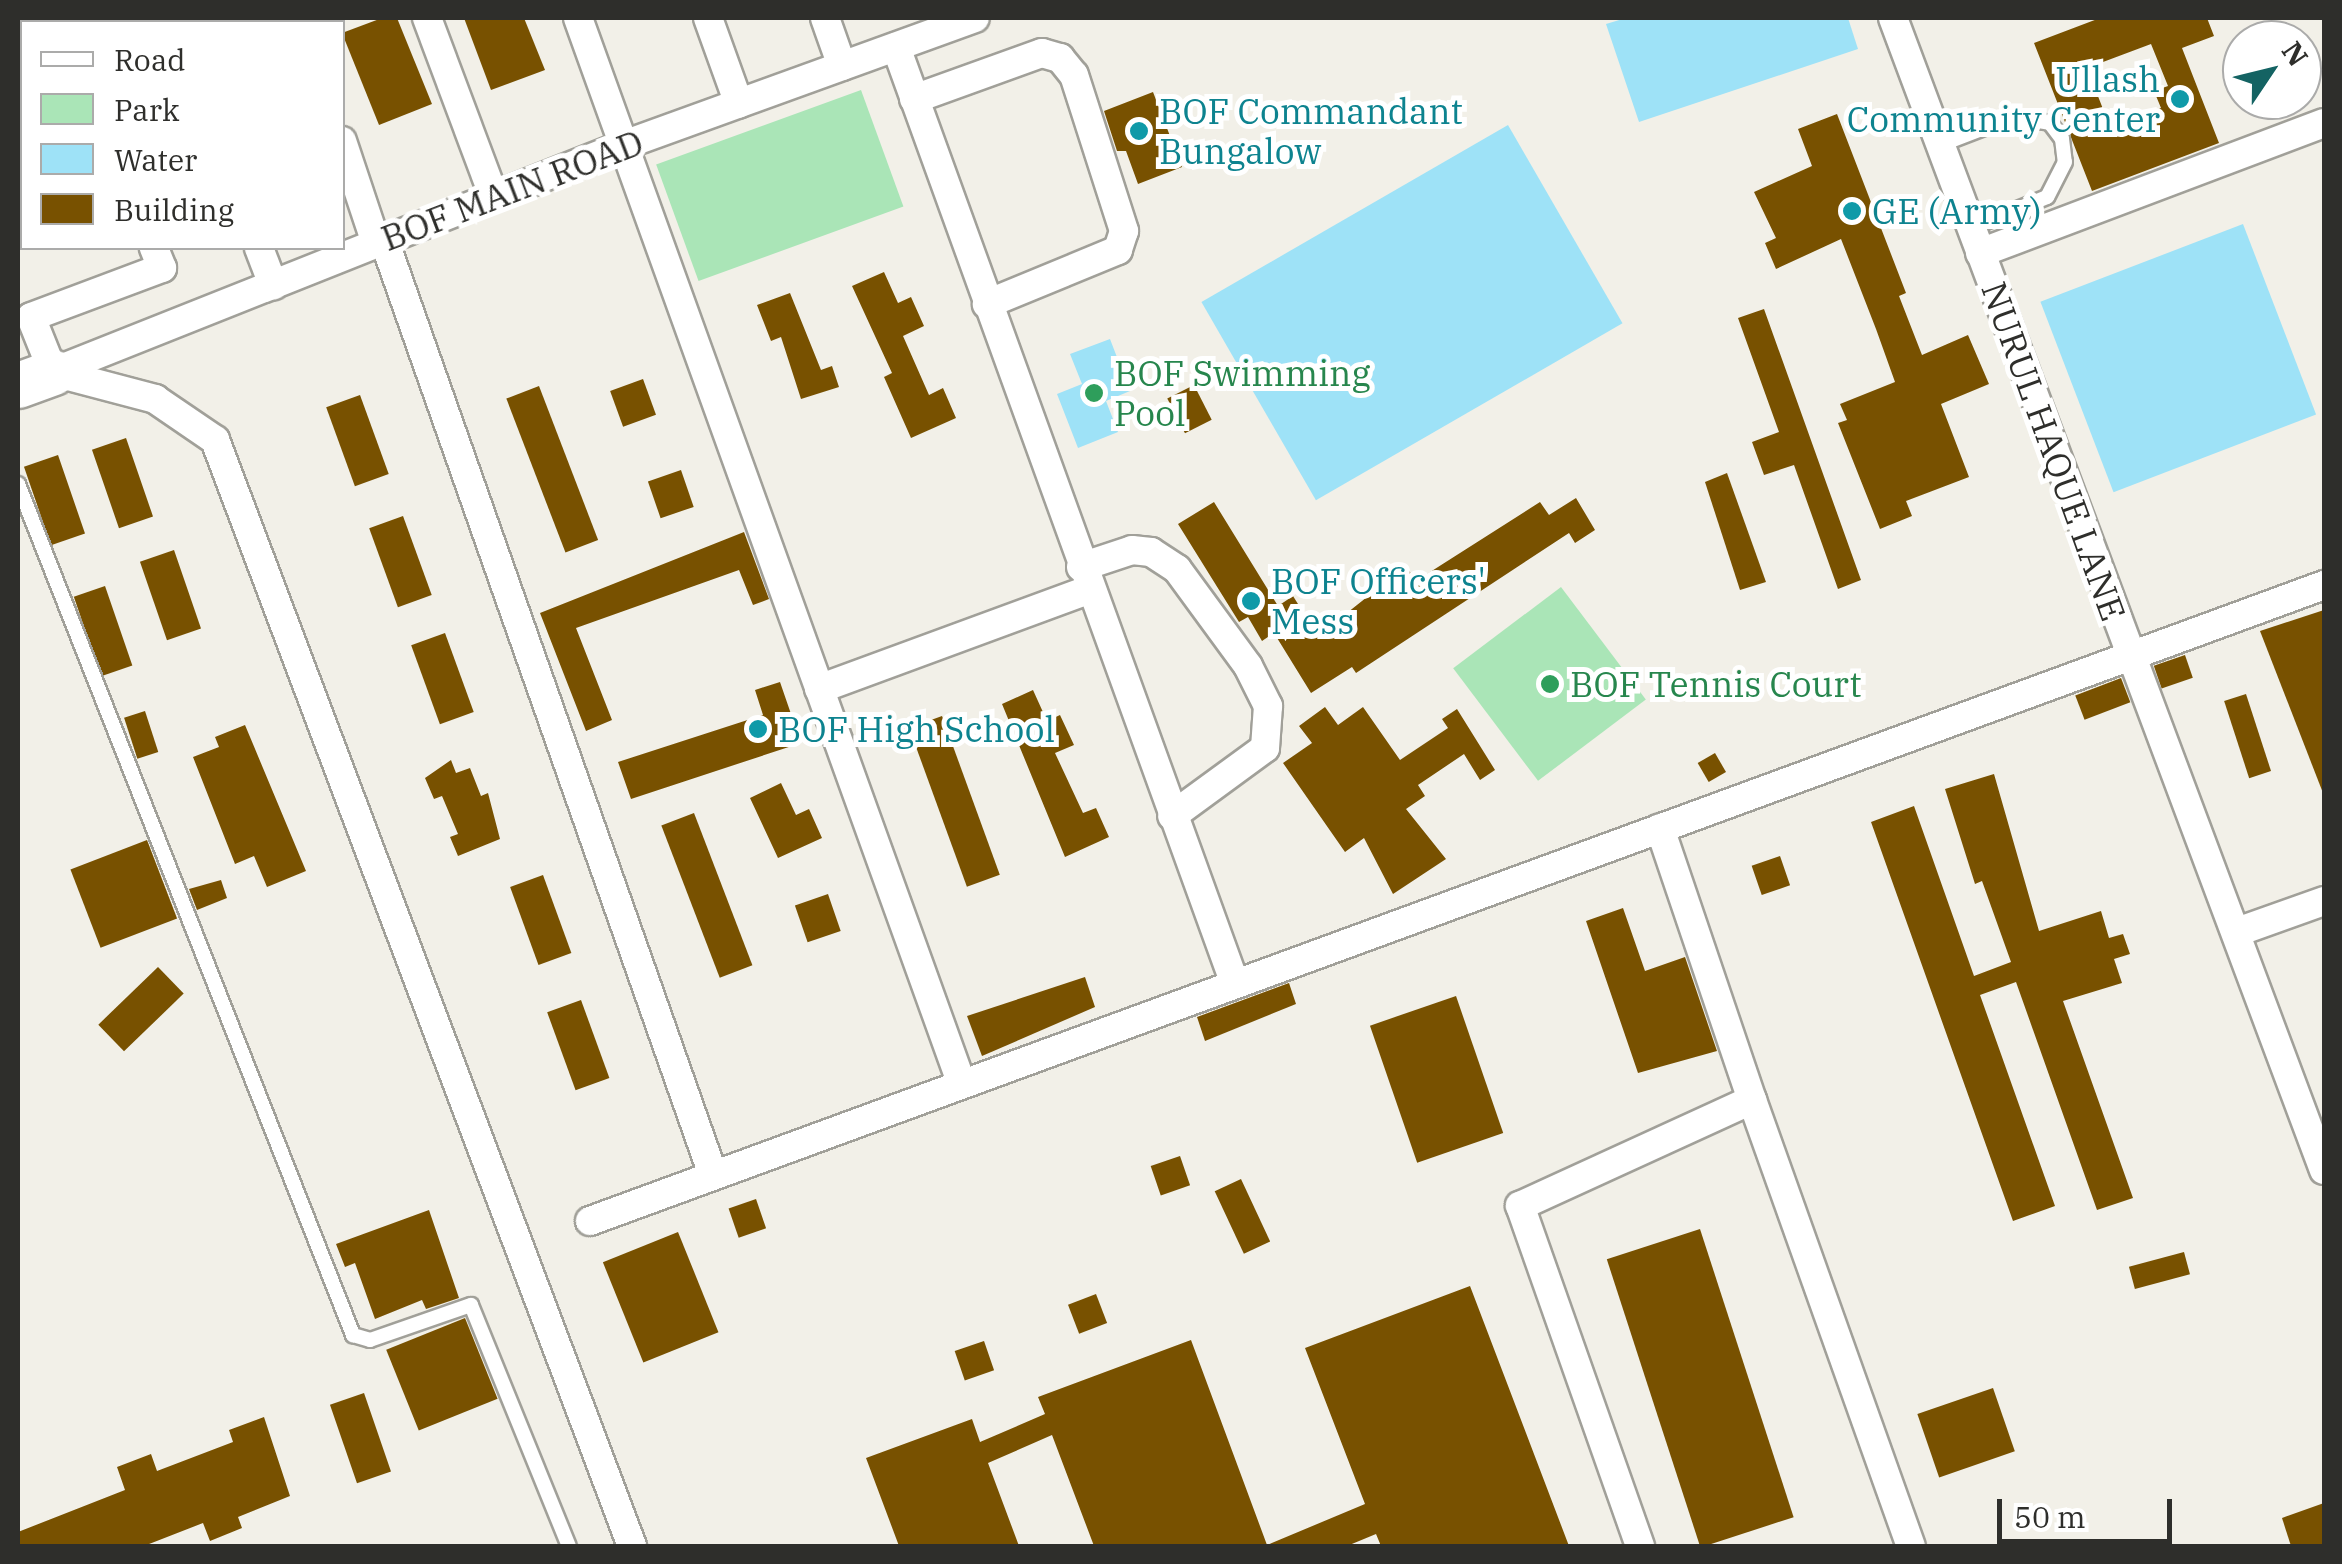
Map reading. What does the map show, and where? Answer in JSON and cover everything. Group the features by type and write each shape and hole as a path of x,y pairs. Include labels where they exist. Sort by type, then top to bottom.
{"street":[{"path":"427,18 494,197"},
{"path":"578,18 961,1082"},
{"path":"708,18 739,104"},
{"path":"825,18 842,66"},
{"name":"NURUL HAQUE LANE","path":"1893,18 2324,1170"},
{"name":"BOF MAIN ROAD","path":"35,378 624,145 896,47 956,21"},
{"path":"896,47 1084,578 1234,981"},
{"path":"914,99 1042,54 1060,58 1074,75 1124,231 1118,250 987,304"},
{"path":"1975,240 2324,123"},
{"path":"345,149 712,1172"},
{"path":"155,250 162,268 31,317 35,378 155,399 216,440 632,1546"},
{"path":"260,250 272,284"},
{"path":"819,689 1084,578 1132,550 1150,552 1177,569 1248,666 1268,706 1265,748 1172,816"},
{"path":"590,1221 712,1172 2131,659 2324,585"},
{"path":"1660,828 1911,1546"},
{"path":"2237,932 2324,901"},
{"path":"1640,1546 1520,1206 1752,1100"}],"lane":[{"path":"1940,144 2013,117 2050,124 2062,140 2066,162 2047,197 1975,240"},
{"path":"18,484 353,1335 370,1340 471,1306 570,1546"}],"green space":[{"path":"861,90 903,207 699,281 656,165"},
{"name":"BOF Tennis Court","path":"1561,587 1646,700 1538,781 1453,668"}],"water":[{"path":"1626,18 1848,18 1858,49 1639,122 1606,24"},
{"path":"1508,125 1622,323 1316,500 1201,302"},
{"path":"2243,224 2316,414 2114,492 2040,302"},
{"name":"BOF Swimming Pool","path":"1110,339 1130,391 1106,401 1118,432 1078,448 1057,394 1082,384 1070,354"}],"building":[{"path":"382,18 397,18 432,104 379,125 345,32"},
{"path":"464,18 524,18 545,70 491,90"},
{"name":"Ullash Community Center","path":"2100,18 2207,18 2214,36 2182,48 2219,143 2092,191 2034,43","holes":["2151,44 2168,86 2154,91 2161,108 2110,127 2087,68"]},
{"name":"BOF Commandant Bungalow","path":"1153,92 1182,167 1138,184 1126,151 1117,151 1104,111"},
{"path":"1837,114 1906,293 1899,296 1922,355 1968,335 1989,384 1941,404 1969,477 1906,501 1912,516 1880,529 1838,423 1847,420 1840,404 1895,382 1876,329 1841,239 1776,269 1765,243 1776,238 1754,192 1812,166 1798,129"},
{"path":"884,272 898,303 911,297 924,326 903,336 929,395 943,388 956,418 911,438 884,377 892,373 852,286"},
{"path":"790,293 821,370 832,366 839,387 801,399 781,337 771,341 757,305"},
{"path":"1764,309 1861,580 1838,589 1794,465 1764,475 1752,442 1779,432 1738,318"},
{"path":"643,379 656,415 623,427 610,391"},
{"path":"1194,385 1212,420 1185,433 1167,399"},
{"path":"539,386 598,540 565,553 506,399"},
{"path":"360,395 389,474 355,486 326,407"},
{"path":"126,438 153,516 119,528 92,450"},
{"path":"58,455 85,533 51,545 24,467"},
{"path":"681,470 694,507 661,518 648,481"},
{"path":"1727,473 1766,582 1740,590 1705,482"},
{"path":"1576,498 1595,530 1575,543 1569,533 1356,673 1352,667 1311,693 1274,633 1262,641 1248,617 1239,622 1178,524 1214,502 1278,606 1293,596 1318,636 1406,566 1416,581 1540,502 1549,515"},
{"path":"403,516 432,595 398,607 369,528"},
{"path":"744,532 769,599 753,605 739,570 576,628 612,720 586,731 540,613"},
{"path":"174,550 201,628 167,640 140,562"},
{"path":"105,586 132,665 101,676 74,597"},
{"path":"2324,610 2324,793 2323,793 2260,631"},
{"path":"445,633 474,712 440,724 411,645"},
{"path":"2185,655 2193,678 2162,688 2154,666"},
{"path":"2121,678 2130,702 2085,720 2075,696"},
{"name":"BOF High School","path":"780,682 801,743 631,799 618,762 763,715 755,690"},
{"path":"1033,690 1047,721 1060,715 1074,745 1055,753 1083,813 1096,808 1109,837 1065,857 1002,704"},
{"path":"2246,694 2271,771 2249,778 2224,701"},
{"path":"1325,707 1338,725 1363,707 1400,760 1448,728 1442,719 1457,709 1495,770 1480,780 1464,754 1418,785 1425,796 1406,809 1446,859 1393,894 1364,838 1345,852 1283,763 1312,743 1299,726"},
{"path":"145,711 158,752 137,759 124,718"},
{"path":"942,716 1000,875 967,887 909,728"},
{"path":"245,725 306,871 267,887 254,856 235,864 193,757 219,747 215,737"},
{"path":"1715,753 1726,772 1709,782 1698,763"},
{"path":"451,760 456,773 470,768 481,796 488,793 500,839 458,856 450,837 458,834 442,796 434,799 425,778"},
{"path":"1994,774 2039,931 2101,911 2109,938 2123,934 2130,954 2114,959 2122,983 2063,1001 2133,1198 2097,1210 2016,982 1980,995 2055,1206 2013,1221 1871,822 1914,806 1974,976 2011,962 1982,881 1975,884 1945,789"},
{"path":"781,783 796,815 809,809 822,838 778,858 750,798"},
{"path":"694,813 752,965 720,978 661,826"},
{"path":"147,840 177,918 101,948 70,869"},
{"path":"1780,856 1790,885 1762,895 1752,866"},
{"path":"543,875 571,953 538,965 510,887"},
{"path":"221,880 227,898 197,910 189,889"},
{"path":"828,894 841,931 808,942 795,905"},
{"path":"1623,908 1645,971 1685,957 1717,1051 1638,1073 1586,921"},
{"path":"158,967 184,994 124,1051 98,1025"},
{"path":"1085,977 1095,1007 982,1056 967,1016"},
{"path":"1289,983 1296,1004 1205,1041 1197,1017"},
{"path":"1456,996 1503,1133 1417,1163 1370,1026"},
{"path":"581,1000 609,1078 576,1090 547,1012"},
{"path":"1180,1156 1190,1185 1161,1195 1151,1166"},
{"path":"1241,1179 1270,1242 1244,1254 1215,1191"},
{"path":"756,1199 766,1228 739,1238 729,1208"},
{"path":"429,1210 459,1298 426,1309 422,1300 375,1319 355,1263 345,1267 336,1244"},
{"path":"1700,1229 1794,1517 1700,1546 1607,1259"},
{"path":"678,1232 718,1332 643,1362 603,1262"},
{"path":"2184,1252 2190,1274 2135,1289 2129,1267"},
{"path":"1470,1286 1569,1546 1381,1546 1376,1534 1347,1546 1094,1546 1052,1435 988,1463 1019,1546 899,1546 866,1458 972,1419 980,1442 1045,1414 1038,1397 1191,1340 1267,1545 1365,1504 1305,1348"},
{"path":"1096,1294 1107,1323 1079,1334 1068,1305"},
{"path":"465,1318 498,1399 419,1431 386,1350"},
{"path":"984,1341 994,1370 965,1380 955,1351"},
{"path":"1993,1388 2015,1451 1939,1477 1917,1414"},
{"path":"364,1393 391,1471 357,1483 330,1405"},
{"path":"264,1417 290,1496 238,1517 242,1528 210,1541 203,1523 144,1546 18,1546 18,1532 125,1490 117,1467 151,1454 157,1471 233,1442 229,1430"},
{"path":"2324,1503 2324,1546 2291,1546 2282,1518"}],"place":[{"name":"Ullash Community Center","path":"2180,99"},
{"name":"BOF Commandant Bungalow","path":"1139,131"},
{"name":"GE (Army)","path":"1852,211"},
{"name":"BOF Swimming Pool","path":"1094,393"},
{"name":"BOF Officers' Mess","path":"1251,601"},
{"name":"BOF Tennis Court","path":"1550,684"},
{"name":"BOF High School","path":"758,729"}]}
